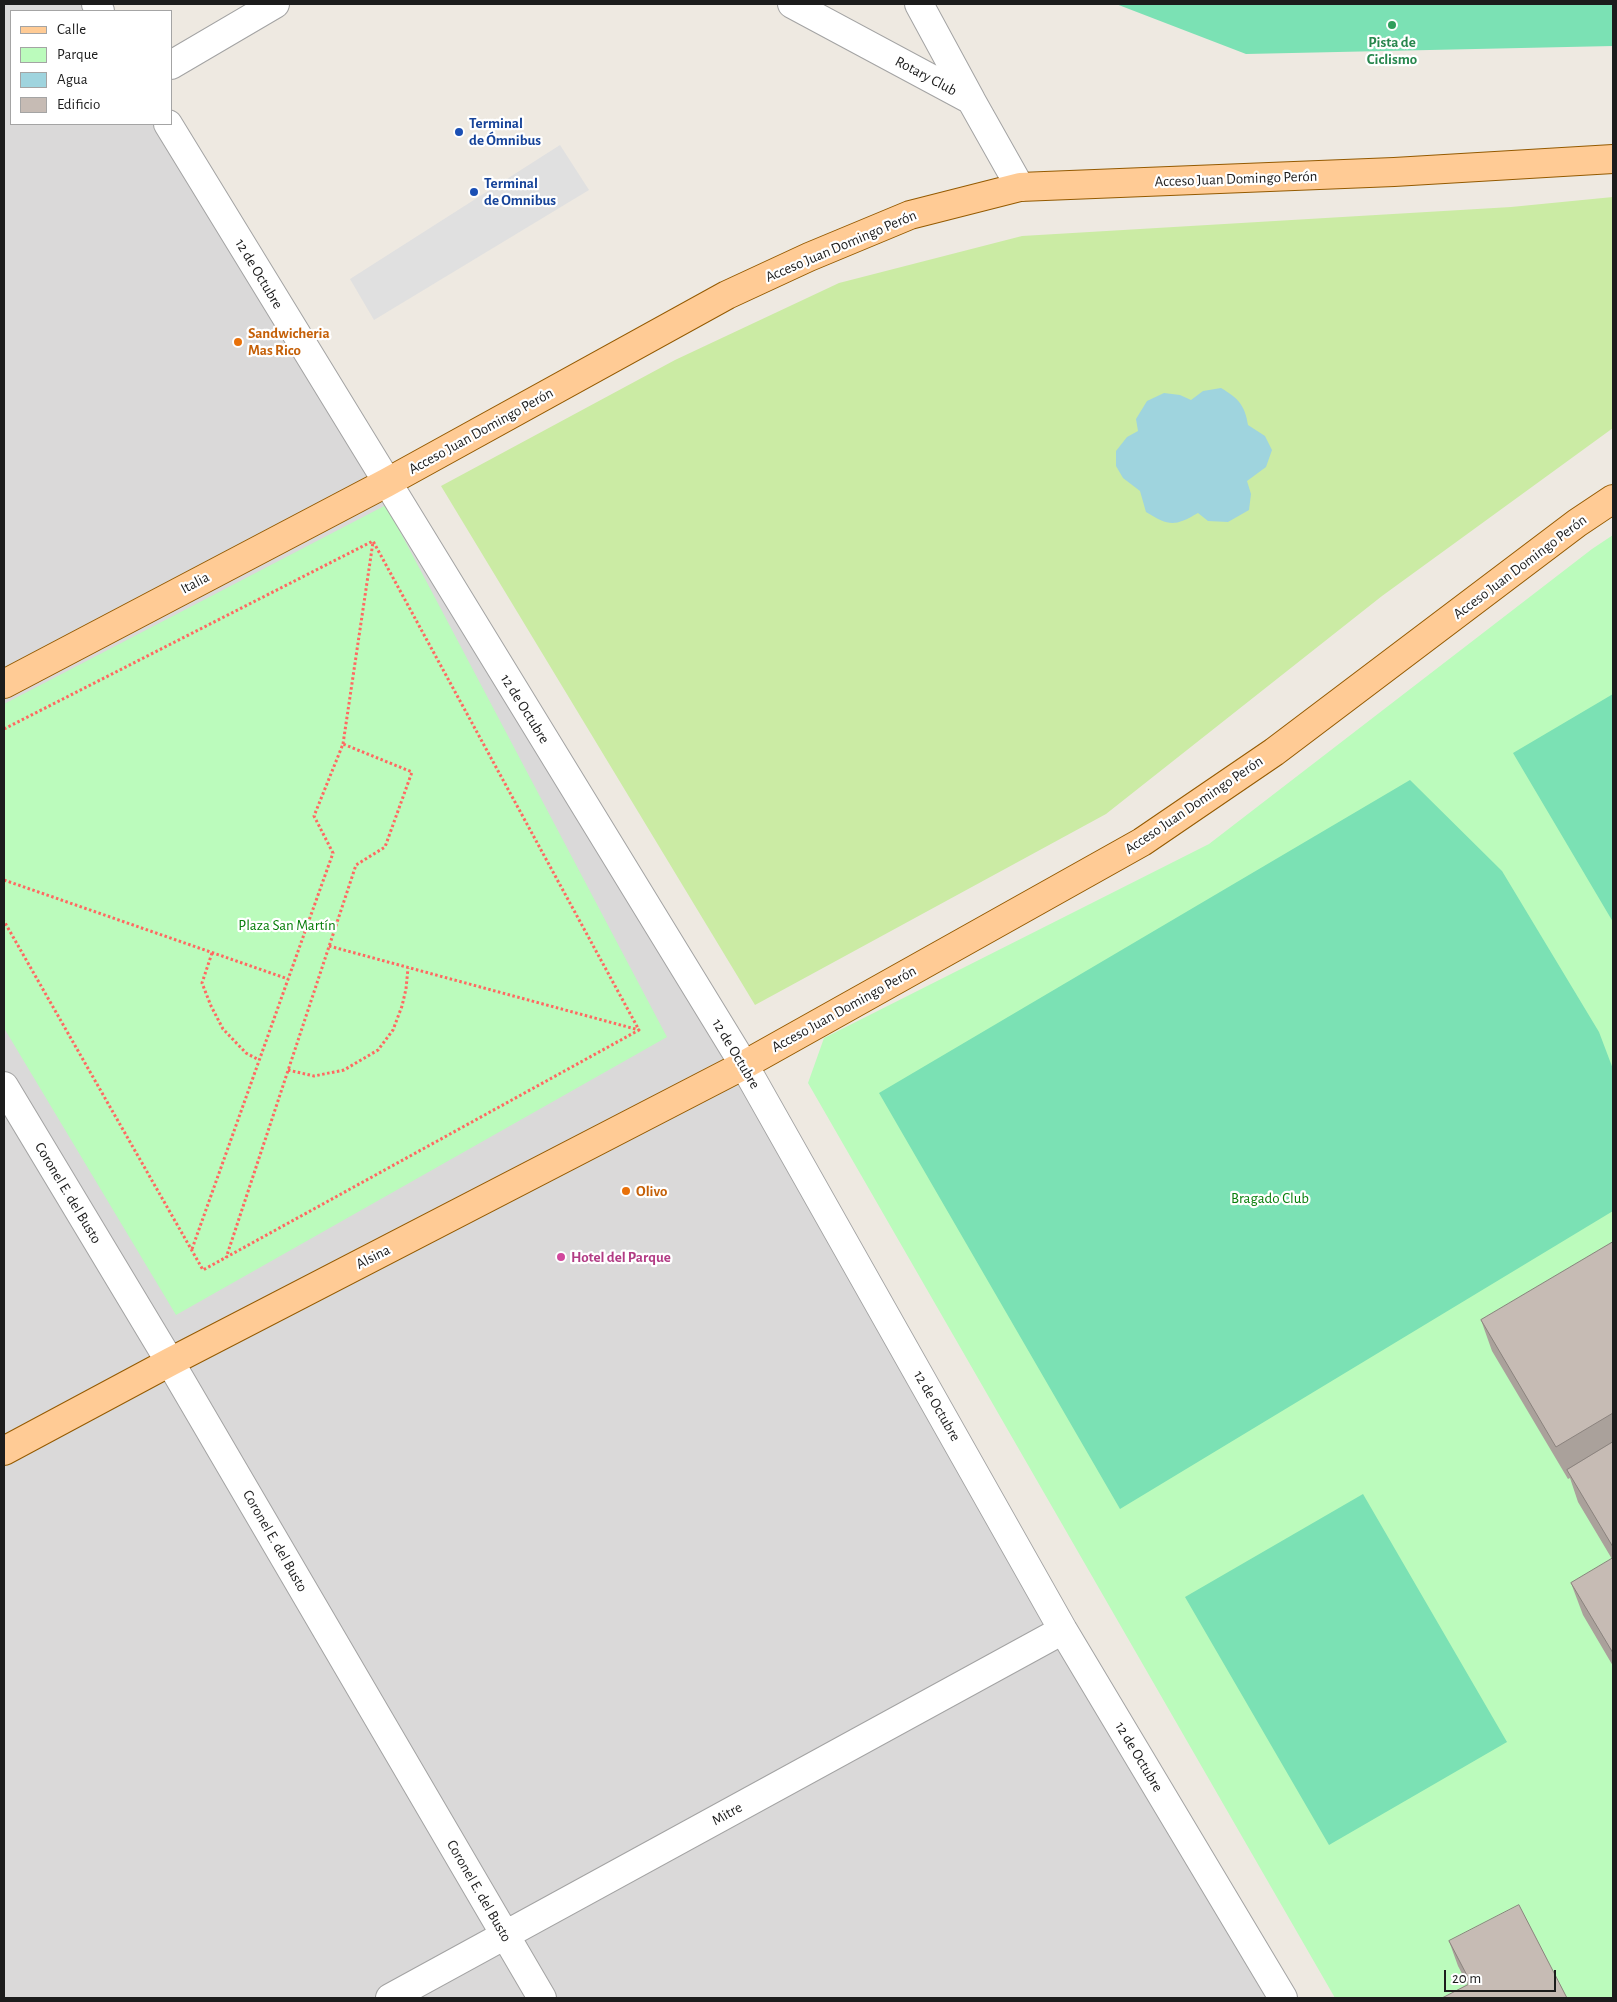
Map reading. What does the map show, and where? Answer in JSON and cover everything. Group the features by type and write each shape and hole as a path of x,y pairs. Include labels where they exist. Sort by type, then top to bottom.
{"main road":[{"name":"Acceso Juan Domingo Perón","path":"386,483 736,291 810,257 910,215 1020,188 1384,173 1613,159"},
{"name":"Italia","path":"4,684 386,483"},
{"name":"Acceso Juan Domingo Perón","path":"744,1065 1142,842 1274,752 1577,523 1613,499"},
{"name":"Alsina","path":"4,1451 170,1362 744,1065"}],"street":[{"path":"172,64 276,4"},
{"name":"Rotary Club","path":"792,4 971,100 1020,188"},
{"path":"919,4 971,100"},
{"name":"12 de Octubre","path":"169,125 744,1065 1064,1630 1283,1998"},
{"name":"Coronel E. del Busto","path":"4,1086 170,1362 542,1998"},
{"name":"Mitre","path":"390,1998 1064,1630"}],"path":[{"path":"4,729 373,541"},
{"path":"191,1250 333,853 314,816 343,744 373,541"},
{"path":"373,541 639,1030"},
{"path":"225,1258 356,865 385,847 412,772 343,744"},
{"path":"4,880 288,979"},
{"path":"4,921 203,1270 639,1030"},
{"path":"329,946 639,1030"},
{"path":"212,953 202,983 211,1006 223,1029 246,1053 259,1060"},
{"path":"288,1070 314,1076 344,1070 378,1050 393,1030 402,1006 408,968"}],"shaded area":[{"path":"4,4 96,4 99,10 10,10 10,125 169,125 386,483 1283,1998 4,1998"},
{"path":"560,145 589,190 374,320 350,279"}],"green space":[{"name":"Pista de Ciclismo","path":"1116,4 1613,4 1613,46 1246,54"},
{"path":"1613,197 1613,428 1382,596 1106,814 755,1005 441,486 675,360 839,283 1022,236 1511,207"},
{"name":"Plaza San Martín","path":"386,505 667,1037 176,1315 4,1028 4,704"},
{"name":"Bragado Club","path":"1613,535 1613,1998 1335,1998 808,1083 824,1038 1209,844 1592,549"},
{"path":"1613,694 1613,922 1513,753"},
{"path":"1410,780 1502,871 1599,1032 1613,1069 1613,1211 1120,1509 879,1093"},
{"path":"1363,1494 1507,1742 1329,1845 1185,1597"}],"water":[{"path":"1221,388 1240,403 1245,412 1248,425 1265,436 1272,450 1266,467 1247,481 1251,494 1249,510 1228,522 1208,521 1198,513 1177,523 1160,520 1146,512 1140,491 1123,478 1116,466 1116,451 1127,437 1138,431 1136,419 1147,401 1164,393 1180,395 1191,400 1203,391"}],"building":[{"path":"1613,1242 1613,1413 1556,1447 1481,1320"},
{"path":"1613,1442 1613,1547 1567,1470"},
{"path":"1613,1558 1613,1653 1571,1583"},
{"path":"1519,1905 1567,1998 1442,1998 1471,1983 1449,1941"}],"place":[{"name":"Pista de Ciclismo","path":"1392,25"},
{"name":"Terminal de Ómnibus","path":"459,132"},
{"name":"Terminal de Omnibus","path":"474,192"},
{"name":"Sandwicheria Mas Rico","path":"238,342"},
{"name":"Olivo","path":"626,1191"},
{"name":"Hotel del Parque","path":"561,1257"}]}
